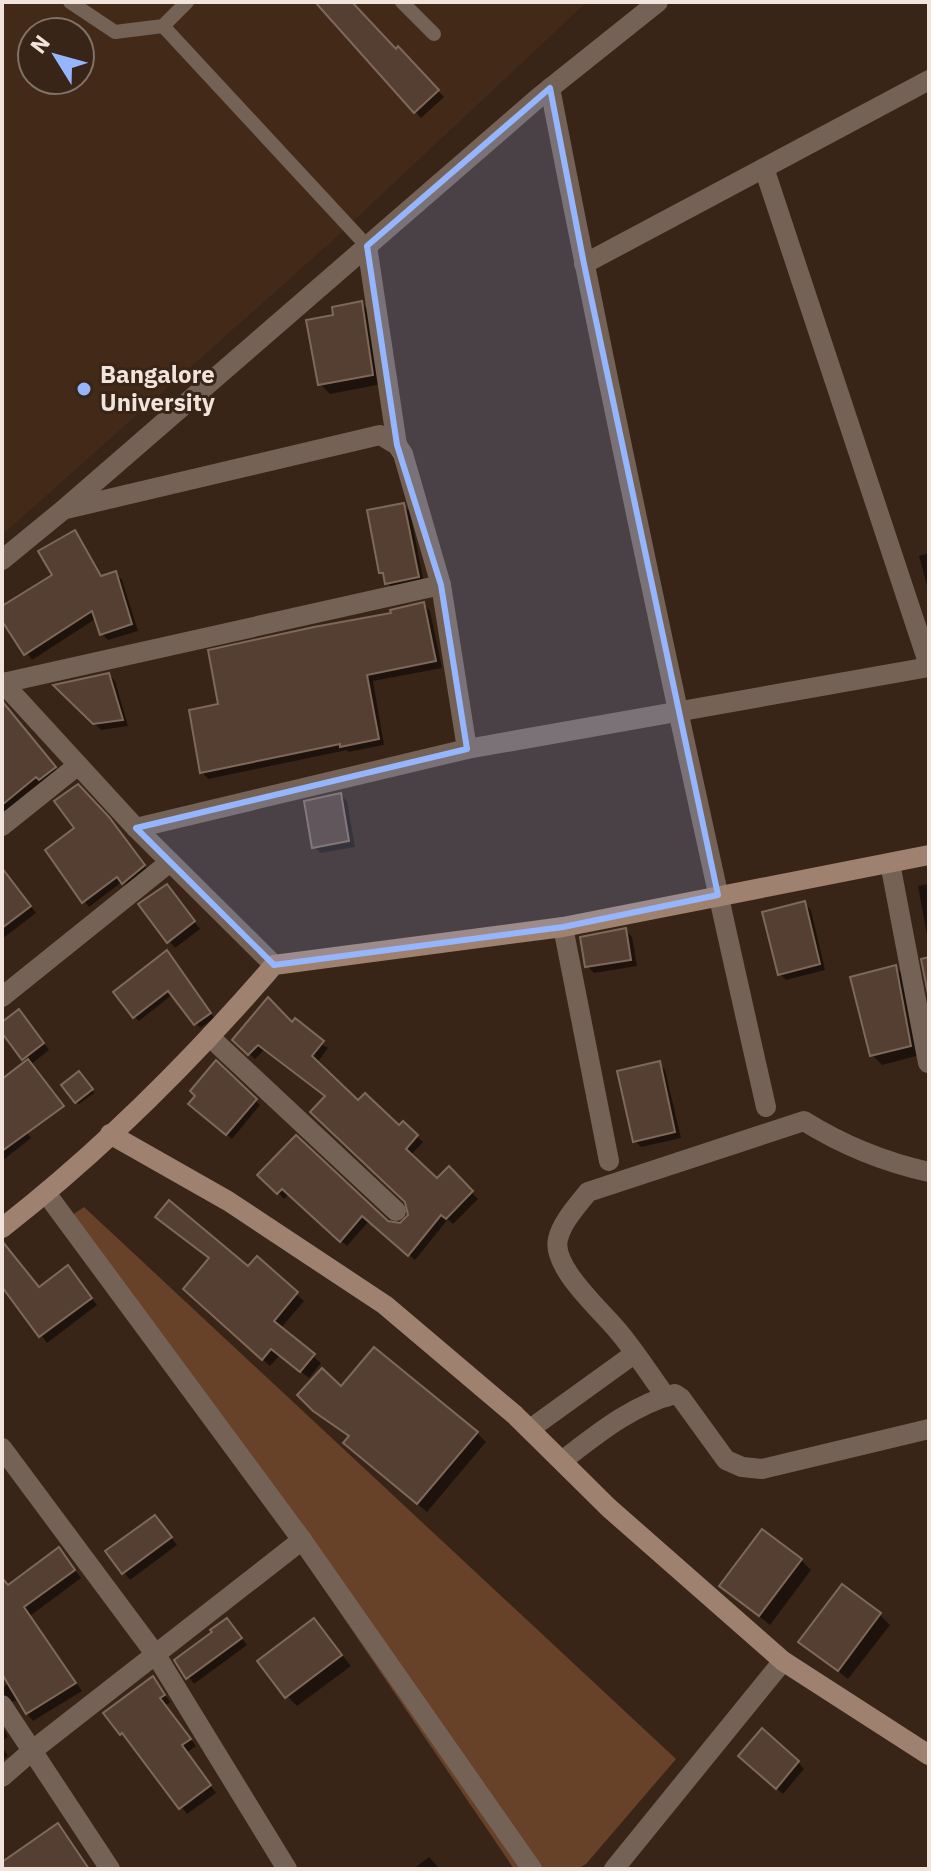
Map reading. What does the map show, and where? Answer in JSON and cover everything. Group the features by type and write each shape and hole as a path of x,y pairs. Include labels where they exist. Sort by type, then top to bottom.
{"street":[{"path":"2,560 550,88 658,2"},
{"path":"584,264 929,80"},
{"path":"550,88 584,264 766,1107"},
{"path":"136,828 467,749 929,666 764,168"},
{"path":"367,246 397,445 403,454 441,585 467,749"},
{"path":"63,510 380,435 397,445"},
{"path":"274,965 136,828 3,682 441,585"},
{"path":"2,826 77,766"},
{"path":"2,1228 46,1193 211,1038 274,965 563,927 929,855"},
{"path":"2,997 170,862"},
{"path":"890,863 928,1063"},
{"path":"563,927 609,1161"},
{"path":"211,1038 396,1211"},
{"path":"666,1397 620,1332 577,1287 559,1255 557,1241 568,1219 588,1192 804,1121 828,1136 888,1163 929,1172"},
{"path":"110,1134 228,1201 385,1305 530,1429 609,1508 783,1661 929,1755"},
{"path":"46,1193 302,1540 532,1869"},
{"path":"530,1429 634,1354"},
{"path":"562,1461 618,1420 675,1394 726,1460 742,1467 762,1469 929,1429"},
{"path":"2,1448 156,1655 287,1869"},
{"path":"2,1777 302,1540"},
{"path":"614,1869 783,1661"},
{"path":"2,1705 110,1869"}],"lane":[{"path":"70,2 115,32 163,26 187,2"},
{"path":"402,2 434,34"},
{"path":"163,26 367,246"}],"highlighted area":[{"path":"550,88 584,264 718,895 563,927 274,965 136,828 467,749 441,585 397,445 367,246"}],"shaded area":[{"name":"Bangalore University","path":"2,2 587,2 330,243 2,535"},
{"path":"84,1207 676,1759 586,1864 577,1869 514,1869 71,1216"}],"building":[{"path":"315,2 352,2 439,90 414,113"},
{"path":"362,301 373,375 318,385 306,320 333,315 332,307"},
{"path":"404,503 419,577 385,584 383,573 379,573 367,510"},
{"path":"75,530 101,576 116,571 132,624 100,635 92,611 24,655 2,621 2,606 52,575 38,551"},
{"path":"424,602 436,661 367,675 379,739 200,773 189,710 218,704 208,650 391,613 390,610"},
{"path":"109,673 123,720 93,724 53,685"},
{"path":"2,701 56,767 39,780 36,777 2,805"},
{"path":"78,784 109,817 145,865 122,884 117,877 82,903 45,850 74,828 54,801"},
{"path":"341,793 349,841 312,848 304,801"},
{"path":"2,868 31,906 2,928"},
{"path":"167,884 195,921 167,943 138,904"},
{"path":"805,901 820,964 778,975 762,912"},
{"path":"626,928 631,960 585,967 580,937"},
{"path":"167,950 211,1013 194,1025 168,991 133,1018 113,992"},
{"path":"929,957 929,999 921,959"},
{"path":"896,965 911,1046 870,1056 850,977"},
{"path":"268,997 292,1022 295,1018 324,1041 312,1056 358,1100 365,1093 399,1125 403,1121 418,1135 406,1149 437,1178 449,1166 473,1191 446,1219 441,1215 408,1256 362,1216 340,1242 282,1189 277,1194 257,1175 296,1135 388,1221 400,1223 408,1215 405,1202 310,1112 325,1096 258,1045 248,1055 232,1040"},
{"path":"19,1009 44,1043 22,1060 2,1033 2,1022"},
{"path":"28,1059 64,1106 2,1151 2,1079"},
{"path":"216,1060 257,1099 226,1135 188,1104 195,1096 190,1091"},
{"path":"660,1061 675,1132 633,1142 617,1071"},
{"path":"79,1071 93,1089 75,1103 61,1085"},
{"path":"169,1200 248,1266 257,1256 298,1292 274,1321 315,1354 300,1372 271,1349 262,1360 183,1289 209,1258 155,1217"},
{"path":"2,1241 39,1287 68,1265 92,1298 39,1337 2,1287"},
{"path":"374,1347 478,1432 417,1504 343,1443 349,1436 313,1411 297,1395 322,1368 341,1386"},
{"path":"155,1515 172,1537 122,1574 105,1551"},
{"path":"762,1529 802,1559 759,1616 719,1586"},
{"path":"59,1547 75,1570 24,1607 76,1683 26,1714 2,1674 2,1578 8,1585"},
{"path":"842,1584 881,1613 838,1671 798,1642"},
{"path":"227,1618 242,1638 186,1679 174,1660"},
{"path":"314,1618 342,1655 285,1698 257,1661"},
{"path":"153,1676 165,1695 160,1698 191,1739 182,1745 211,1785 179,1809 122,1733 120,1735 103,1713"},
{"path":"762,1728 799,1761 776,1789 738,1756"},
{"path":"58,1823 89,1869 2,1869 2,1862"}],"place":[{"name":"Bangalore University","path":"84,389"}]}
